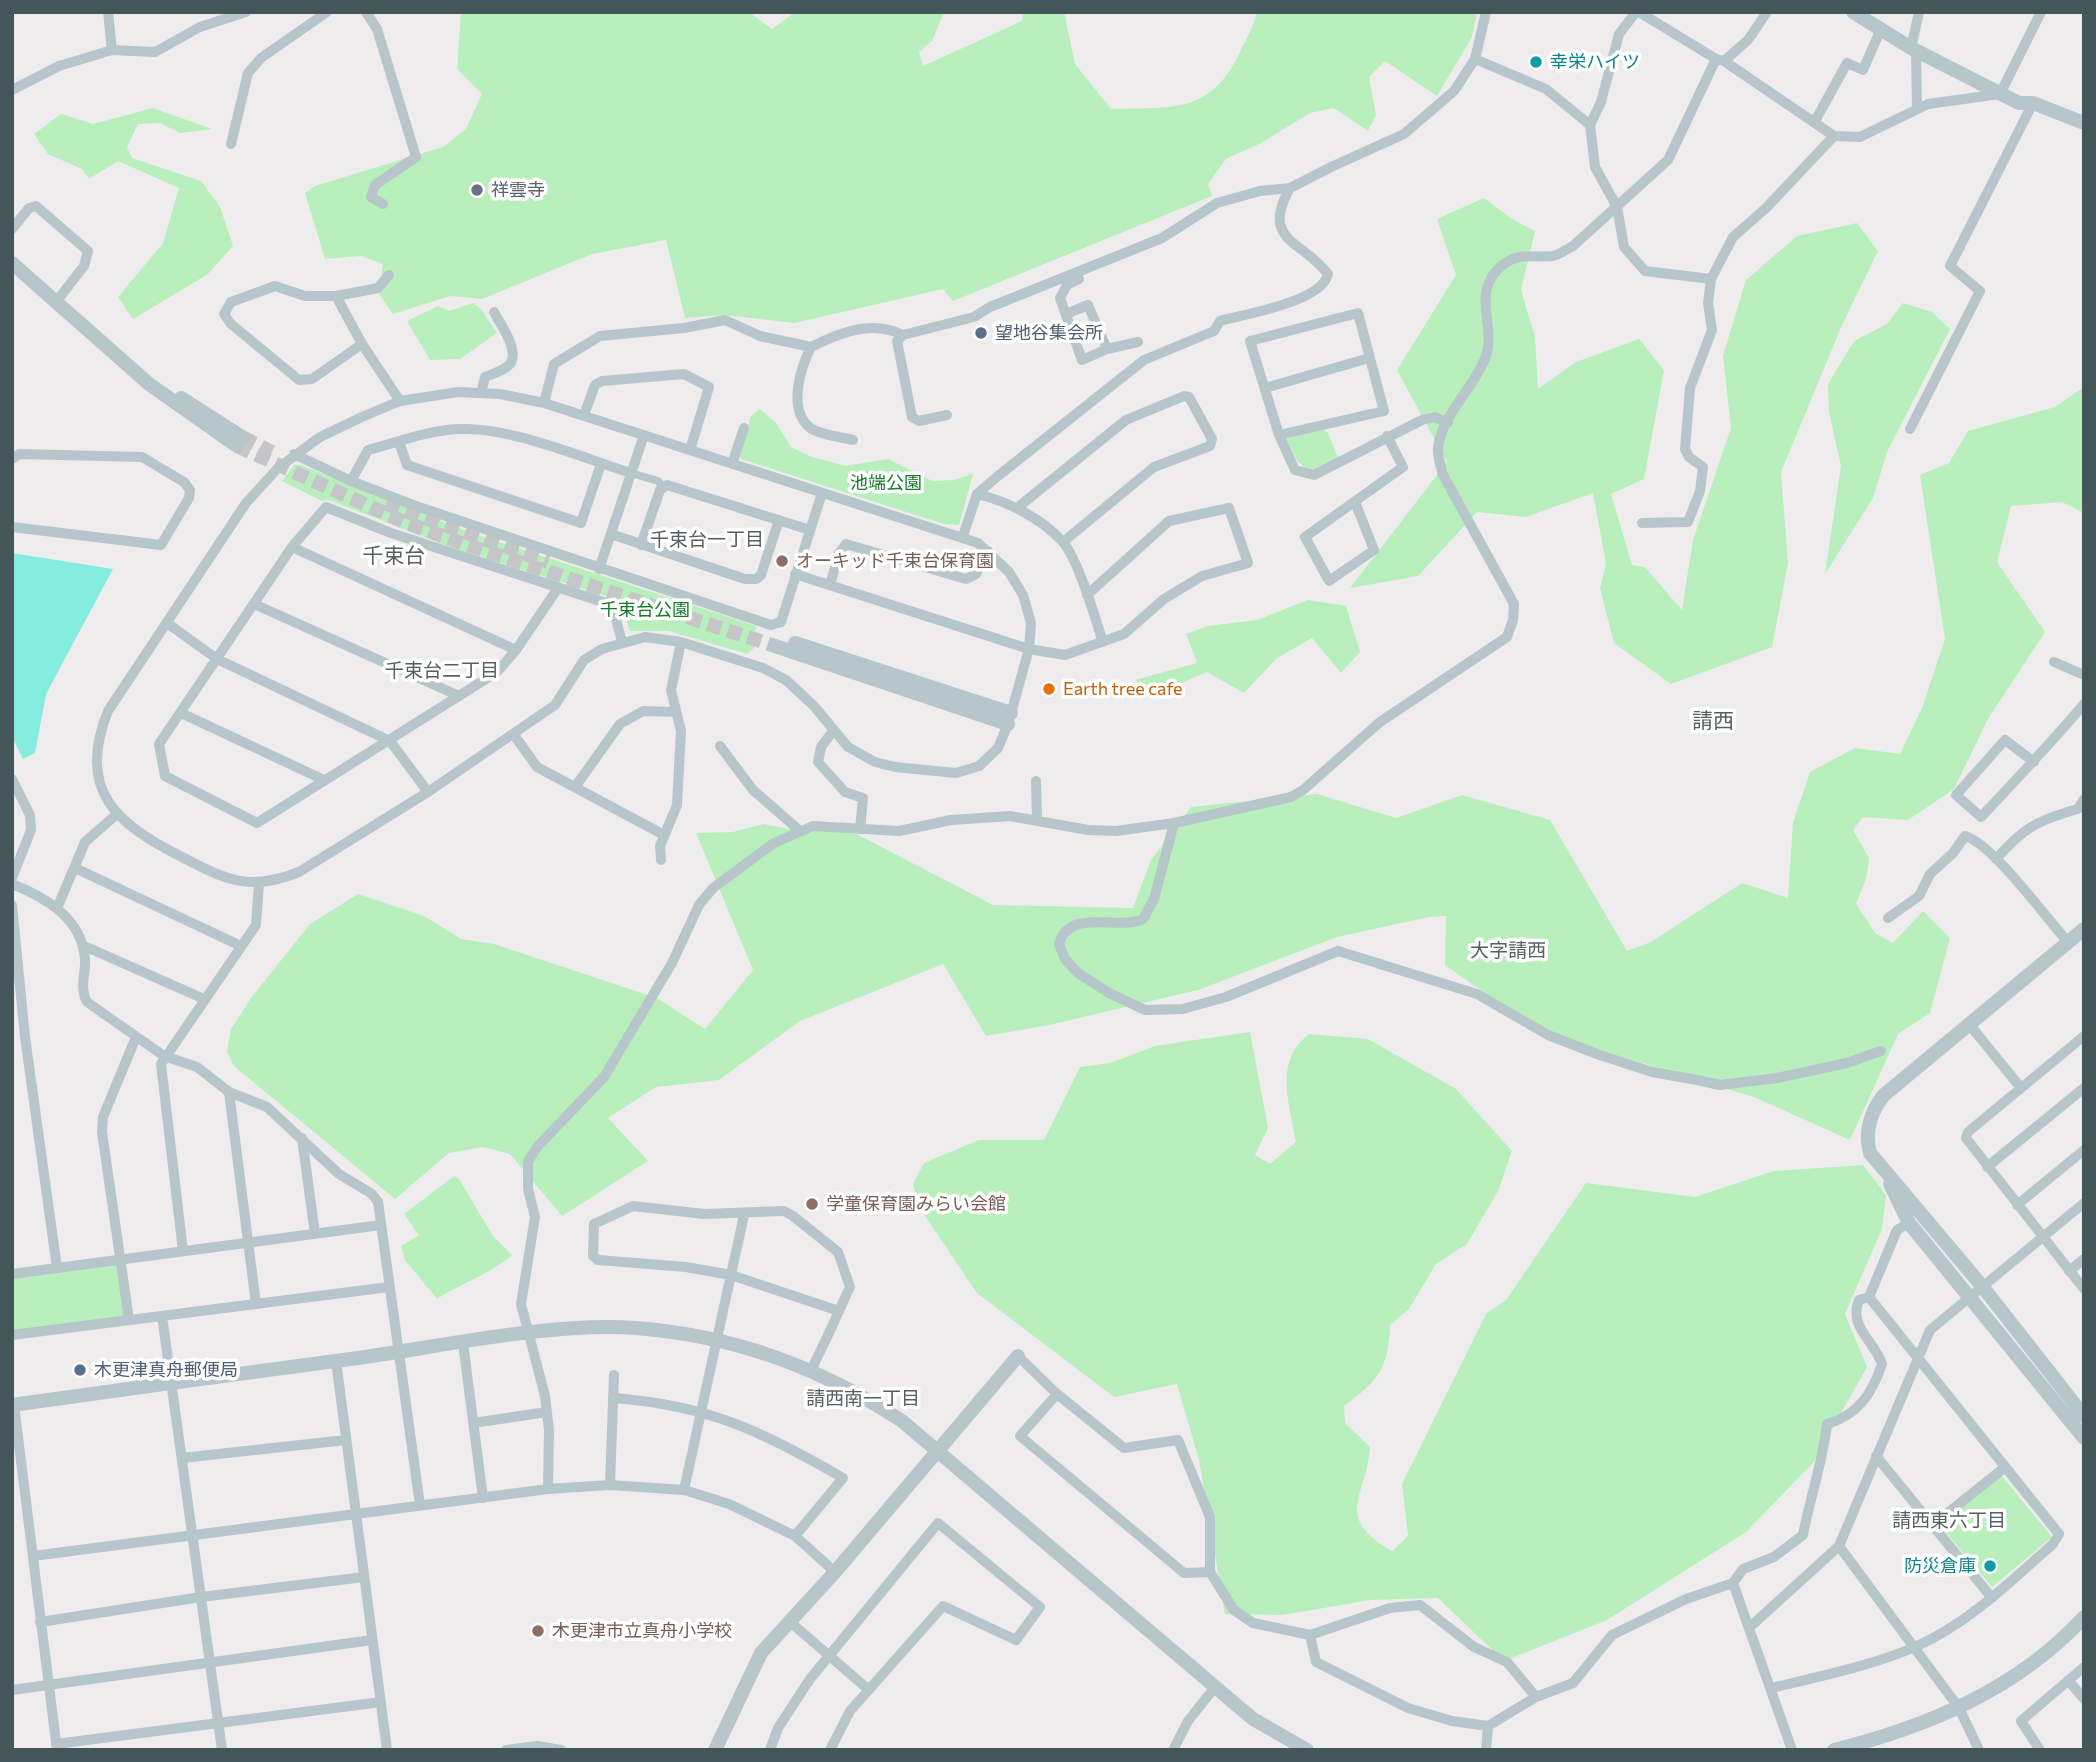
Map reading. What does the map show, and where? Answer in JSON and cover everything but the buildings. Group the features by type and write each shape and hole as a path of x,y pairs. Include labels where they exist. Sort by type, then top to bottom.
{"street":[{"path":"108,12 111,50"},
{"path":"12,90 59,66 111,50 155,52 200,27 246,12"},
{"path":"231,144 248,73 261,58 327,12"},
{"path":"366,12 377,29 416,157 375,185 372,197 383,204"},
{"path":"947,415 919,421 912,417 897,341 903,335 974,317 990,307 1095,267 1161,237 1217,203 1260,191 1290,188 1405,134 1454,91 1475,59 1486,12"},
{"path":"1711,279 1645,271 1624,247 1617,207 1595,167 1590,124 1601,102 1619,34 1637,12 1720,60 1834,135 1860,137 1928,104 2000,94"},
{"path":"548,1489 547,1412 522,1304 535,1217 528,1189 528,1161 538,1146 604,1077 672,963 705,897 774,843 800,831 821,826 899,831 951,820 990,817 1037,820 1088,830 1116,831 1174,823 1291,797 1303,790 1380,722 1507,637 1513,620 1514,604 1442,473 1437,449 1448,422 1485,358 1490,338 1483,308 1486,287 1497,270 1515,256 1555,256 1564,251 1668,160 1720,60 1748,40 1767,12"},
{"path":"1853,12 1914,49 2000,94 2019,103 2033,103 2084,123"},
{"path":"1917,109 1914,49 1919,12"},
{"path":"2000,94 2041,12"},
{"path":"1815,121 1847,63 1863,70 1881,29"},
{"path":"1475,59 1546,89 1590,124"},
{"path":"1910,429 1980,291 1950,266 2033,103"},
{"path":"1642,523 1688,522 1700,491 1703,467 1689,457 1685,449 1690,388 1712,330 1708,303 1711,279 1732,237 1766,208 1834,135"},
{"path":"962,536 977,494 1144,360 1214,331 1220,321 1306,298 1326,281 1328,274 1317,260 1291,244 1283,234 1279,207 1290,188"},
{"path":"12,229 29,208 36,206 88,251 84,266 56,302"},
{"path":"12,263 193,418 239,442"},
{"path":"1095,267 1062,290 1060,298 1082,359 1107,349 1138,342"},
{"path":"362,344 312,379 299,380 231,324 224,314 231,302 275,286 305,296 336,296 378,288 389,275"},
{"path":"336,296 362,344 400,401"},
{"path":"1066,314 1088,305 1107,349"},
{"path":"481,393 485,377 509,365 513,358 507,337 494,312"},
{"path":"1279,435 1384,411 1358,313 1250,341 1279,435 1294,470 1314,475 1349,459 1387,436 1435,417 1448,422"},
{"path":"544,402 554,364 600,336 684,328 725,320 760,336 811,347 853,328 896,331 903,335"},
{"path":"811,347 802,367 797,395 802,418 811,429 853,440"},
{"path":"1265,388 1369,358"},
{"path":"584,415 595,385 602,381 684,374 709,387 690,450"},
{"path":"458,392 544,402 962,536 988,551 1009,572 1023,595 1031,623 1029,649 998,748 987,762 972,770 956,773 886,766 848,747 814,706 786,680 763,668 681,642 645,637 602,649 584,660 555,705 428,792 299,872 259,883 239,883 218,876 140,836 117,814 96,770 100,731 108,711 246,503 294,454 345,424 400,401 458,392"},
{"path":"1017,508 1126,420 1184,396 1189,397 1212,439 1210,446 1153,467 1063,542"},
{"path":"732,464 744,428"},
{"path":"351,481 368,450 464,429 505,435 658,481 662,486"},
{"path":"600,569 644,435"},
{"path":"1354,502 1374,550 1329,581 1305,537 1354,502 1403,467 1387,436"},
{"path":"399,442 407,465 581,523 601,464"},
{"path":"12,459 19,454 142,457 184,482 190,490 189,498 161,545 12,527"},
{"path":"294,454 351,481 600,569 771,625 780,622 822,493"},
{"path":"662,486 667,485 810,530"},
{"path":"641,545 662,486"},
{"path":"977,494 1017,508 1063,542 1087,595 1103,642"},
{"path":"558,588 516,650 497,672 257,823 165,776 159,744 292,547 326,507 391,533 612,605 622,642"},
{"path":"795,574 1029,649 1065,655 1124,634 1164,599 1202,576 1248,563 1229,508 1169,521 1087,595"},
{"path":"611,534 746,579 756,579 761,575 779,520"},
{"path":"830,585 839,553 846,544 966,579 976,574 988,551"},
{"path":"292,547 516,650"},
{"path":"254,604 459,696"},
{"path":"167,624 217,659 390,741 428,792"},
{"path":"661,860 664,835 677,805 681,731 671,681 681,642"},
{"path":"776,642 1009,719"},
{"path":"2054,662 2084,675"},
{"path":"2034,762 2005,740 1956,795 1981,817 2034,762 2084,704"},
{"path":"575,787 620,724 643,711 676,712"},
{"path":"181,713 324,780"},
{"path":"833,732 821,747 818,762 845,792 863,798 860,829"},
{"path":"514,735 537,766 664,835"},
{"path":"720,746 753,790 800,831"},
{"path":"12,779 30,815 31,830 12,881 58,906 82,945 85,959 82,993 86,1002 164,1056 197,1067 229,1092 267,1107 339,1174 372,1195 381,1211 389,1287 421,1505"},
{"path":"1036,781 1037,820"},
{"path":"1996,859 2017,835 2041,819 2078,809 2084,799"},
{"path":"58,906 85,842 117,814"},
{"path":"1174,823 1154,899 1143,919 1132,922 1086,923 1069,929 1059,944 1065,959 1078,973 1137,1008 1183,1009 1203,1004 1247,989 1338,951 1477,994 1548,1035 1651,1072 1720,1084 1777,1078 1847,1063 1881,1051"},
{"path":"1888,918 1919,896 1930,874 1953,853 1965,836 1976,839 1996,859 2068,942"},
{"path":"75,868 241,946"},
{"path":"183,1251 161,1064 256,925 259,883"},
{"path":"12,905 25,1037 57,1268"},
{"path":"2084,929 1884,1095 1873,1108 1868,1145 2084,1438"},
{"path":"82,945 204,999"},
{"path":"1969,1024 2021,1088"},
{"path":"2084,1036 1968,1132 1966,1142 2084,1289"},
{"path":"12,1039 25,1037"},
{"path":"129,1320 102,1132 103,1117 136,1037"},
{"path":"1987,1167 2084,1088"},
{"path":"229,1092 256,1304"},
{"path":"302,1138 315,1234"},
{"path":"2017,1205 2084,1150"},
{"path":"1881,1166 1909,1223 1976,1291 2084,1416"},
{"path":"1750,1627 1839,1546 1875,1455 1930,1330 2084,1203"},
{"path":"811,1370 839,1311 850,1287 838,1252 784,1211 744,1215 633,1206 594,1224 593,1256 598,1260 687,1267 731,1275 839,1311"},
{"path":"684,1490 744,1215"},
{"path":"1869,1297 1897,1230 1909,1223"},
{"path":"12,1274 381,1225"},
{"path":"2069,1271 2084,1259"},
{"path":"12,1335 389,1287"},
{"path":"1772,1688 1840,1671 1917,1646 1963,1620 1992,1598 2053,1544 2059,1534 1869,1297"},
{"path":"1310,1635 1316,1662 1408,1708 1452,1721 1488,1726 1536,1697 1573,1683 1612,1635 1686,1598 1733,1583 1743,1569 1774,1557 1803,1535 1813,1483 1824,1459 1827,1424 1846,1418 1860,1408 1882,1364 1856,1323 1854,1313 1859,1300 1869,1297"},
{"path":"162,1316 222,1750"},
{"path":"381,1702 218,1722 56,1747 13,1405 530,1334 635,1328 717,1340 780,1357 811,1370 856,1391 902,1421 1215,1688 1253,1718 1307,1750"},
{"path":"463,1343 483,1498"},
{"path":"715,1750 761,1653 835,1572 1018,1356 1057,1394 1124,1448 1178,1440 1210,1517 1210,1572 1234,1610 1253,1623 1310,1635 1390,1608 1420,1605 1474,1647 1507,1662 1536,1697"},
{"path":"336,1361 387,1750"},
{"path":"610,1485 614,1375"},
{"path":"1057,1394 1020,1436 1184,1573 1210,1572"},
{"path":"613,1398 659,1401 702,1410 785,1444 843,1478 795,1536"},
{"path":"473,1423 547,1412"},
{"path":"181,1458 346,1440"},
{"path":"1875,1455 1992,1598"},
{"path":"1934,1524 2004,1468"},
{"path":"33,1556 548,1489 610,1485 684,1490 729,1504 795,1536 835,1572"},
{"path":"770,1750 794,1703 938,1523 1040,1607 1016,1640 943,1606 850,1711 830,1750"},
{"path":"1839,1546 1917,1646 1959,1707 1979,1750"},
{"path":"40,1622 201,1597 364,1577"},
{"path":"1733,1583 1792,1750"},
{"path":"1834,1750 1887,1737 1959,1707 2015,1677 2063,1640 2084,1617"},
{"path":"789,1621 869,1690"},
{"path":"12,1690 372,1640"},
{"path":"2040,1750 2021,1721 2084,1667"},
{"path":"2068,1680 2084,1699"},
{"path":"1173,1750 1188,1721 1215,1688"},
{"path":"1486,1750 1488,1726"},
{"path":"506,1750 561,1750"}],"green space":[{"path":"461,12 749,12 772,29 795,12 944,12 932,41 919,52 923,66 1022,21 1023,12 1064,12 1075,64 1111,109 1171,107 1202,97 1216,87 1228,72 1250,32 1256,12 1477,12 1472,37 1437,96 1385,61 1369,77 1376,115 1368,131 1334,108 1310,113 1261,143 1226,159 1208,184 1212,196 953,301 943,289 794,323 726,315 685,318 666,240 592,254 482,299 450,296 393,314 379,294 383,264 361,256 325,259 305,193 315,186 443,147 466,129 482,94 457,69"},
{"path":"153,108 212,129 180,133 160,123 138,124 127,147 132,158 201,181 220,207 233,246 208,274 133,319 118,297 163,243 179,188 118,161 89,179 82,169 48,154 34,134 61,114 93,124"},
{"path":"1484,198 1512,219 1535,231 1521,290 1535,337 1538,389 1576,362 1639,339 1664,370 1644,479 1611,494 1632,565 1645,567 1682,610 1693,540 1731,428 1723,356 1746,280 1797,236 1857,223 1878,251 1842,325 1781,472 1788,563 1772,647 1671,684 1614,643 1600,588 1606,564 1593,493 1526,517 1477,512 1418,576 1350,588 1447,462 1397,370 1456,275 1437,219"},
{"path":"473,303 481,309 497,333 460,359 430,360 407,321 438,306 449,311"},
{"path":"1903,303 1932,312 1950,329 1887,452 1873,498 1825,574 1841,466 1829,412 1828,384 1854,341 1887,324"},
{"path":"2084,387 2084,513 2062,502 2011,506 1997,562 2045,632 1988,719 1954,789 1908,820 1863,817 1853,830 1869,858 1866,879 1856,904 1876,934 1893,943 1923,911 1950,938 1930,1013 1898,1034 1850,1140 1754,1097 1530,1029 1505,1007 1445,965 1446,916 1429,917 1337,937 1198,990 1049,1025 986,1036 943,964 800,1021 719,1080 656,1087 608,1118 648,1161 562,1216 510,1154 483,1147 449,1153 395,1199 234,1066 227,1052 231,1029 251,998 310,924 358,894 424,916 461,939 494,944 657,998 705,1029 753,970 696,833 733,832 763,824 790,829 845,828 993,905 1133,908 1151,860 1191,807 1317,794 1396,818 1462,795 1550,820 1627,951 1651,942 1742,883 1788,898 1793,822 1810,772 1855,748 1900,754 1922,708 1945,639 1920,475 1949,463 1968,431 2055,407"},
{"name":"池端公園","path":"760,409 776,423 791,447 812,457 846,466 888,459 932,481 953,480 973,474 959,525 944,524 741,459 739,454 751,416"},
{"path":"1322,429 1328,433 1338,458 1319,469 1308,470 1298,462 1286,439"},
{"name":"千束台公園","path":"294,465 301,465 469,532 756,626 754,648 747,654 669,631 630,631 619,600 450,547 329,500 322,501 282,481"},
{"path":"1308,600 1346,606 1360,652 1341,673 1312,638 1277,658 1244,693 1207,672 1154,695 1135,680 1197,663 1186,634 1208,626 1257,620"},
{"path":"1250,1032 1268,1128 1255,1155 1270,1164 1296,1142 1288,1098 1287,1070 1298,1045 1309,1034 1368,1039 1456,1089 1512,1151 1498,1191 1467,1244 1436,1264 1409,1309 1390,1325 1387,1353 1379,1372 1366,1389 1344,1406 1345,1423 1370,1447 1357,1505 1363,1527 1374,1539 1392,1551 1408,1536 1402,1484 1486,1314 1506,1300 1586,1183 1695,1197 1774,1171 1863,1165 1886,1195 1882,1229 1845,1314 1867,1367 1813,1463 1746,1532 1607,1620 1504,1661 1438,1598 1370,1600 1283,1615 1225,1614 1199,1460 1177,1384 1114,1397 977,1293 919,1207 913,1184 924,1163 979,1140 1044,1140 1080,1067 1110,1063 1155,1046"},
{"path":"454,1176 459,1179 493,1236 512,1255 494,1268 437,1299 405,1260 401,1246 419,1235 404,1214"},
{"path":"117,1263 126,1318 12,1332 12,1276"},
{"path":"2000,1474 2052,1537 1992,1587 1939,1524"}],"water":[{"path":"12,553 113,569 46,694 35,753 23,759 12,737"}],"tunnel":[{"path":"242,437 272,452"},
{"path":"237,446 404,522 775,646"},
{"path":"386,504 548,562"}],"place":[{"name":"幸栄ハイツ","path":"1536,62"},
{"name":"祥雲寺","path":"477,190"},
{"name":"望地谷集会所","path":"981,333"},
{"name":"オーキッド千束台保育園","path":"782,561"},
{"name":"Earth tree cafe","path":"1049,689"},
{"name":"学童保育園みらい会館","path":"812,1204"},
{"name":"木更津真舟郵便局","path":"80,1370"},
{"name":"防災倉庫","path":"1990,1566"},
{"name":"木更津市立真舟小学校","path":"538,1631"}],"district":[{"name":"千束台一丁目","path":"707,540"},
{"name":"千束台","path":"394,556"},
{"name":"千束台二丁目","path":"442,671"},
{"name":"請西","path":"1713,721"},
{"name":"大字請西","path":"1508,951"},
{"name":"請西南一丁目","path":"863,1399"},
{"name":"請西東六丁目","path":"1949,1521"}]}
